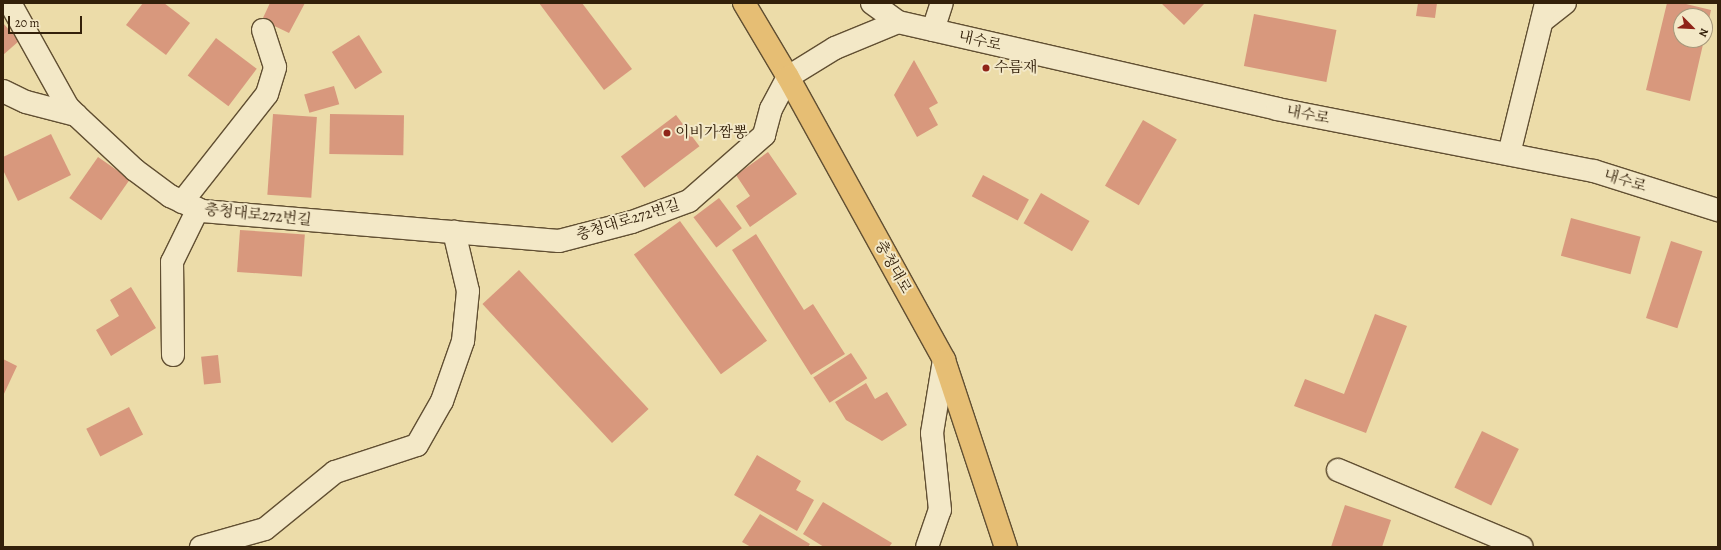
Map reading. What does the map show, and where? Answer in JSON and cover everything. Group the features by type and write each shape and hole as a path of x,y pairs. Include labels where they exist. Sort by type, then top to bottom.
{"main road":[{"name":"충청대로","path":"744,3 788,77 944,360 1006,547"}],"street":[{"path":"10,3 68,107 76,115"},
{"path":"872,3 898,22"},
{"path":"933,30 942,3"},
{"path":"1508,154 1544,12 1565,3"},
{"path":"788,77 836,48 898,22"},
{"name":"내수로","path":"898,22 1277,109 1594,171 1718,210"},
{"path":"173,354 172,262 190,205 267,94 275,67 263,30"},
{"name":"충청대로272번길","path":"3,91 26,102 76,115 135,170 170,196 202,211 559,241 632,222 689,201 764,135 771,109 788,77"},
{"path":"202,547 265,529 335,472 417,445 442,401 463,340 468,291 454,232"},
{"path":"927,547 940,510 932,433 944,360"},
{"path":"1338,470 1522,547"}],"building":[{"path":"143,3 164,3 190,23 166,55 126,25"},
{"path":"270,3 305,3 289,33 262,20"},
{"path":"539,3 582,3 632,69 604,90"},
{"path":"1161,3 1205,3 1184,25"},
{"path":"1418,3 1437,3 1435,18 1416,16"},
{"path":"1667,3 1682,3 1703,8 1673,8 1673,48 1702,48 1690,101 1646,90"},
{"path":"1254,14 1336,30 1326,82 1244,66"},
{"path":"3,23 19,41 3,55"},
{"path":"359,35 382,72 355,89 332,52"},
{"path":"216,38 257,69 228,106 188,76"},
{"path":"914,60 938,103 929,108 938,125 917,137 894,95"},
{"path":"334,86 339,104 309,113 304,95"},
{"path":"273,114 317,117 311,198 267,195"},
{"path":"330,114 404,115 403,155 329,154"},
{"path":"676,115 699,146 644,188 621,157"},
{"path":"1143,120 1177,140 1139,205 1105,186"},
{"path":"51,134 71,175 18,201 3,170 3,157"},
{"path":"768,152 797,194 750,227 736,206 750,196 736,175"},
{"path":"98,157 130,179 101,220 69,198"},
{"path":"983,175 1029,199 1018,221 972,196"},
{"path":"1041,193 1089,221 1072,251 1024,223"},
{"path":"719,198 742,228 716,248 693,217"},
{"path":"1571,218 1641,237 1630,274 1561,256"},
{"path":"680,221 767,341 721,374 634,255"},
{"path":"240,230 305,235 302,276 237,272"},
{"path":"756,234 804,310 813,304 845,354 811,375 732,250"},
{"path":"1671,241 1702,251 1677,328 1646,318"},
{"path":"519,270 649,409 612,443 482,304"},
{"path":"131,287 156,328 111,356 96,330 119,316 110,300"},
{"path":"1375,314 1407,326 1366,433 1294,406 1305,379 1344,394"},
{"path":"851,353 867,378 830,403 813,378"},
{"path":"218,355 221,383 204,385 201,357"},
{"path":"3,359 17,366 3,396"},
{"path":"866,383 875,399 887,392 907,425 882,441 846,420 835,402"},
{"path":"129,407 143,435 100,456 86,429"},
{"path":"1482,431 1519,449 1491,506 1454,488"},
{"path":"757,455 801,481 796,490 814,500 797,531 734,495"},
{"path":"823,502 892,543 889,547 824,547 803,534"},
{"path":"1345,505 1391,520 1382,547 1331,547"},
{"path":"760,514 810,544 808,547 751,547 742,542"}],"place":[{"name":"수름재","path":"986,68"},
{"name":"이비가짬뽕","path":"667,133"}]}
